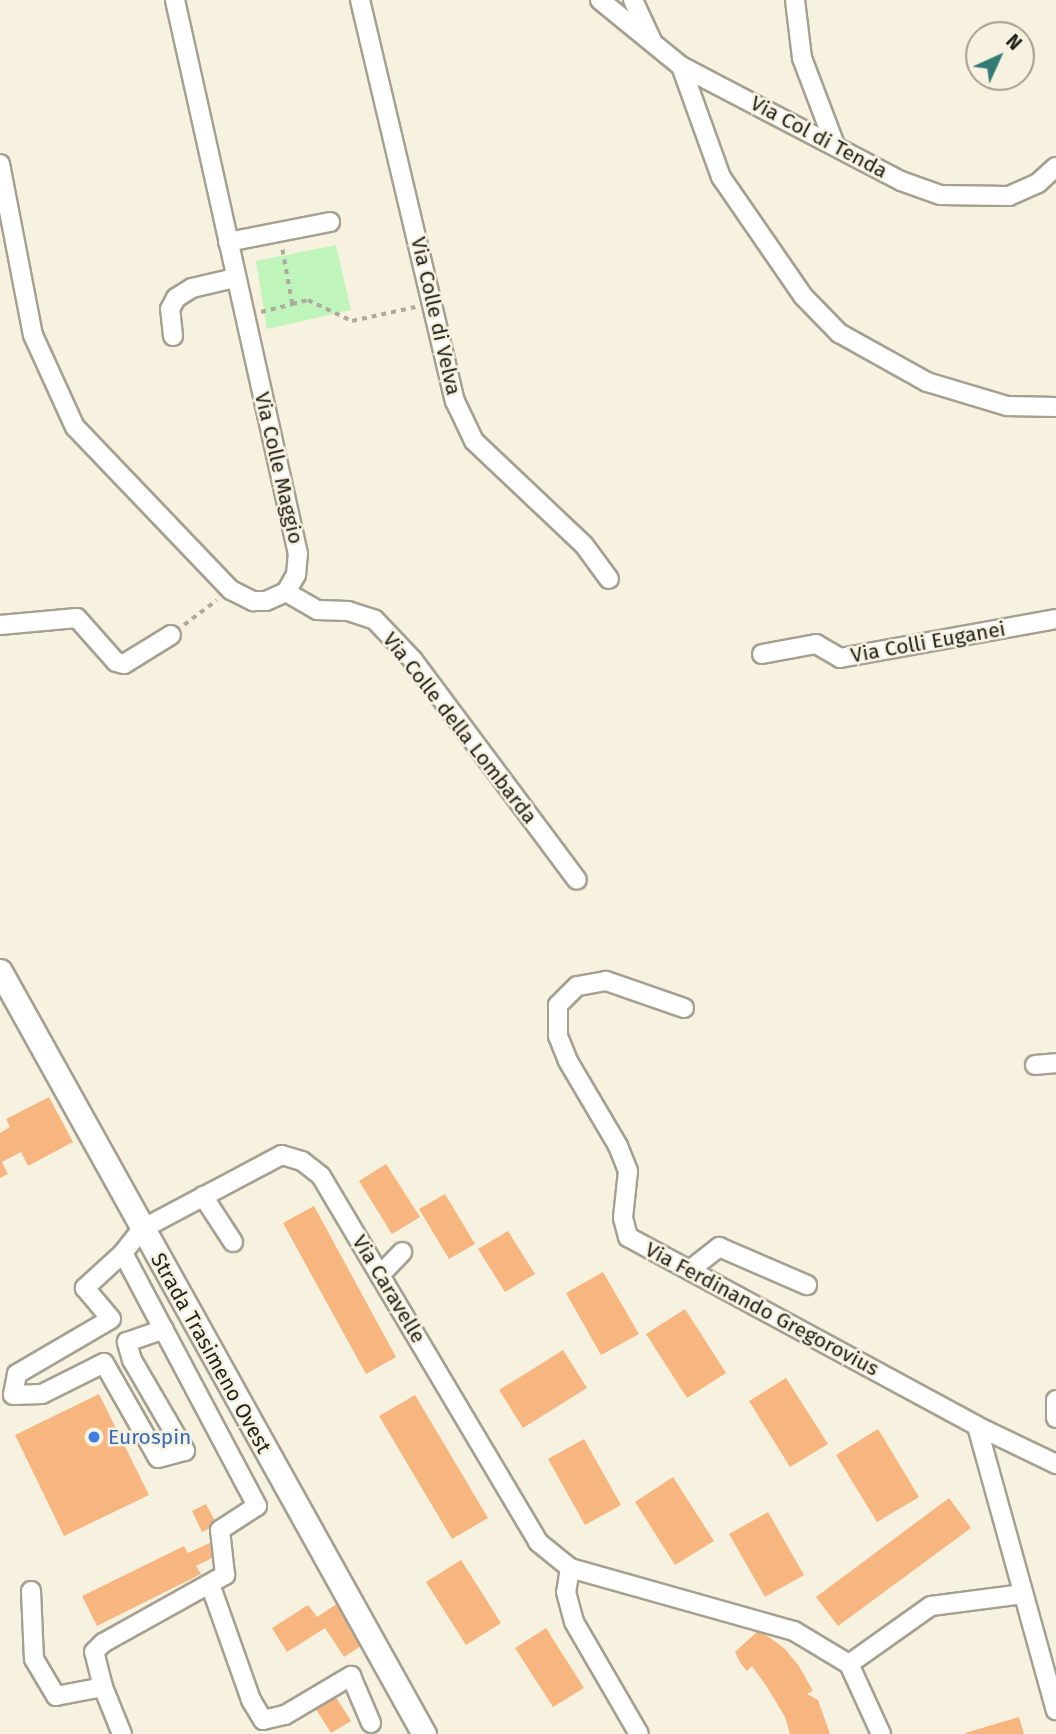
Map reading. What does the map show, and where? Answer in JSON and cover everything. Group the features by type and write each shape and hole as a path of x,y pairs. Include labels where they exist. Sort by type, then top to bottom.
{"main road":[{"name":"Strada Trasimeno Ovest","path":"0,971 424,1734"}],"street":[{"name":"Via Colle Maggio","path":"176,0 235,278 298,554 296,575 286,592"},
{"name":"Via Colle di Velva","path":"360,0 455,401 474,441 584,545 609,579"},
{"name":"Via Col di Tenda","path":"600,0 656,49 681,66 901,181 940,195 1009,196 1038,183 1056,167"},
{"path":"633,0 656,49"},
{"path":"795,0 802,58 835,145"},
{"path":"681,66 721,177 803,296 839,334 927,382 1007,406 1056,407"},
{"path":"0,164 33,335 61,404 97,452 231,590 253,601 266,601 286,592"},
{"path":"228,242 330,222"},
{"path":"173,336 170,309 176,298 192,288 235,278"},
{"name":"Via Colle della Lombarda","path":"286,592 317,610 348,611 375,620 420,670 577,880"},
{"path":"0,625 77,618 116,662 124,664 171,635"},
{"name":"Via Colli Euganei","path":"762,654 816,644 841,658 1056,619"},
{"name":"Via Ferdinando Gregorovius","path":"684,1008 606,981 577,986 558,1005 558,1036 628,1171 623,1218 628,1237 977,1426 1056,1464"},
{"path":"1035,1065 1056,1063"},
{"name":"Via Caravelle","path":"142,1230 282,1155 302,1161 321,1176 538,1542 570,1568 794,1632 849,1664"},
{"path":"203,1196 233,1242"},
{"path":"142,1230 123,1253 85,1288 111,1319 18,1374 13,1395 42,1394 104,1363 158,1458 185,1451 132,1360 127,1342 164,1329"},
{"path":"691,1269 719,1247 807,1286"},
{"path":"380,1275 402,1252"},
{"path":"122,1734 103,1687 94,1652 103,1643 225,1575 220,1530 257,1506 123,1253"},
{"path":"1056,1399 1056,1418"},
{"path":"977,1426 1056,1710"},
{"path":"570,1568 566,1592 574,1622 639,1734"},
{"path":"210,1584 251,1700 263,1720 285,1715 351,1676 371,1723"},
{"path":"31,1591 34,1659 56,1696 103,1687"},
{"path":"881,1734 849,1664 931,1606 1023,1594"}],"path":[{"path":"279,234 292,304"},
{"path":"244,317 308,300 352,321 417,306"},
{"path":"171,635 231,590"}],"green space":[{"path":"336,245 351,310 267,329 256,261"}],"building":[{"path":"49,1097 73,1142 28,1166 21,1152 2,1162 8,1174 0,1178 0,1133 10,1127 6,1119"},
{"path":"386,1164 420,1217 392,1234 359,1181"},
{"path":"445,1194 475,1244 449,1259 419,1209"},
{"path":"314,1206 396,1357 366,1374 283,1223"},
{"path":"508,1231 535,1274 505,1292 478,1249"},
{"path":"603,1272 639,1334 601,1355 566,1293"},
{"path":"685,1309 726,1373 687,1398 646,1334"},
{"path":"563,1350 587,1388 523,1428 499,1390"},
{"path":"786,1378 828,1444 790,1467 749,1401"},
{"path":"99,1394 149,1495 64,1536 15,1435"},
{"path":"415,1395 488,1518 452,1539 379,1416"},
{"path":"878,1429 919,1497 877,1522 836,1455"},
{"path":"584,1439 621,1505 585,1525 548,1459"},
{"path":"673,1477 714,1541 675,1565 635,1502"},
{"path":"949,1498 971,1528 838,1626 816,1597"},
{"path":"206,1504 217,1525 202,1532 192,1511"},
{"path":"768,1512 804,1575 765,1597 729,1534"},
{"path":"212,1542 218,1555 196,1566 201,1574 97,1626 82,1596 184,1546 188,1553"},
{"path":"461,1560 501,1623 466,1645 426,1582"},
{"path":"338,1603 364,1644 344,1657 325,1628 287,1652 272,1628 308,1605 317,1617"},
{"path":"546,1628 584,1688 553,1707 515,1648"},
{"path":"759,1630 784,1648 799,1666 813,1691 807,1694 818,1700 830,1734 790,1734 785,1717 767,1687 752,1666 747,1671 741,1664 735,1652"},
{"path":"332,1691 351,1721 331,1733 312,1703"},
{"path":"1019,1717 1024,1734 965,1734 965,1733"}],"place":[{"name":"Eurospin","path":"94,1437"}]}
